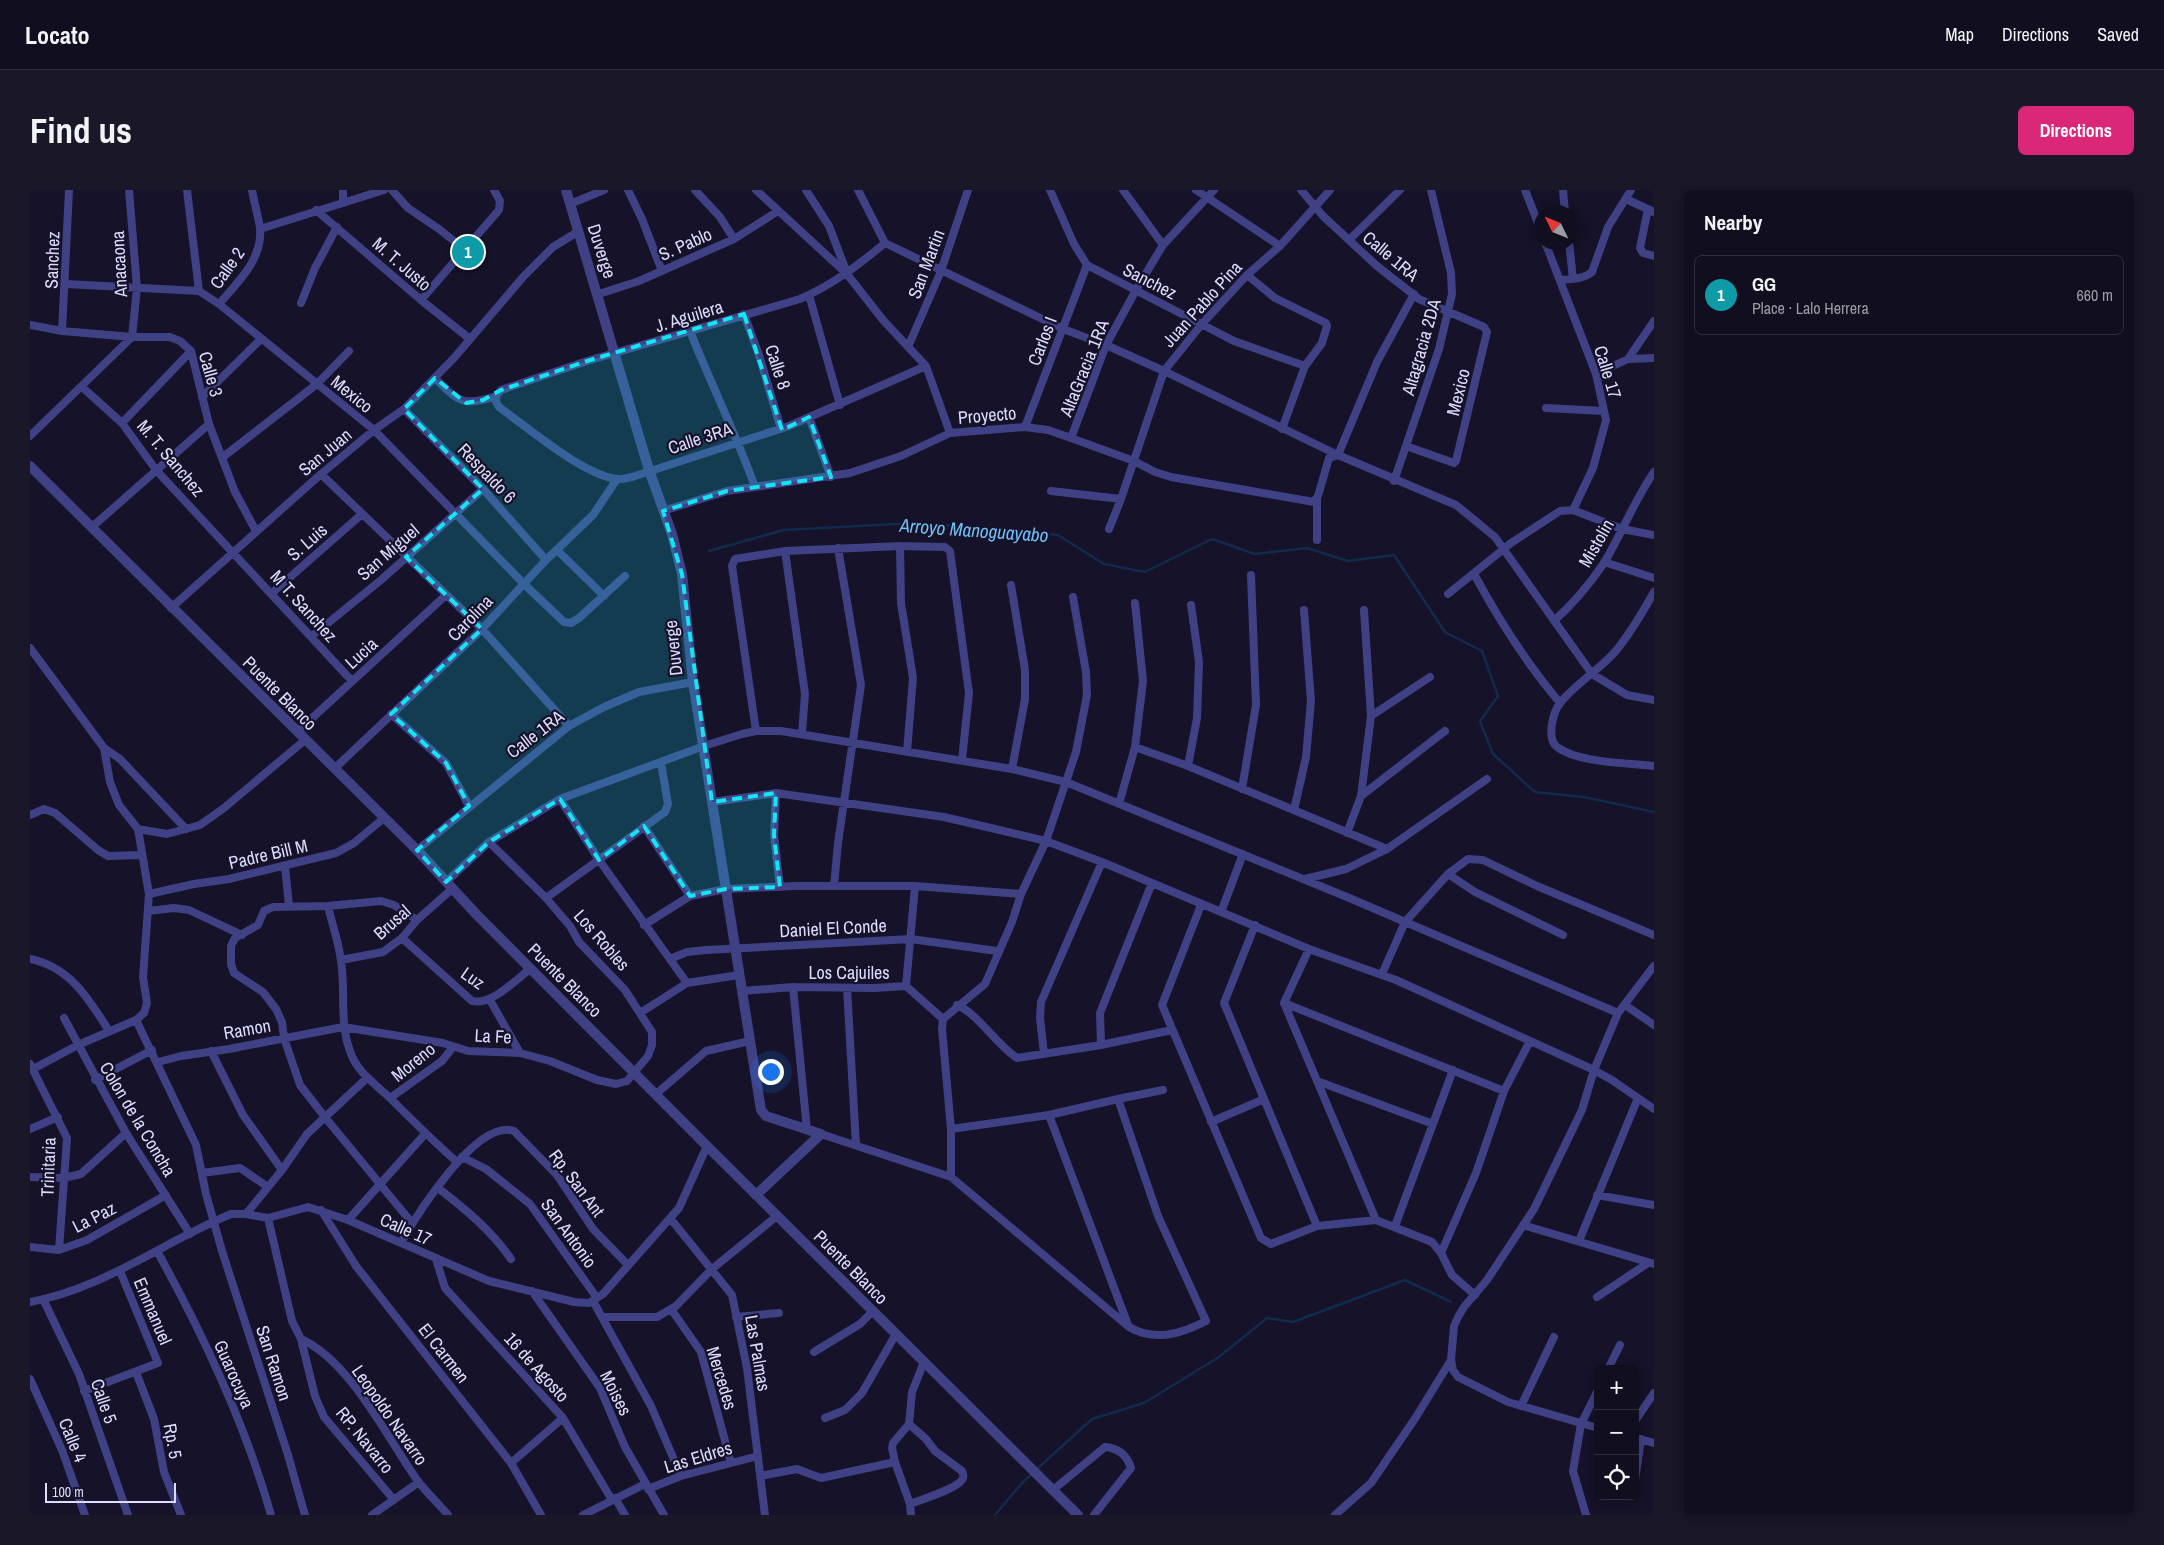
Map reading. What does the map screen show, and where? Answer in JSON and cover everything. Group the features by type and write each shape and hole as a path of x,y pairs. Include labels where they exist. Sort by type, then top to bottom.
{"street":[{"name":"Sanchez","path":"62,331 70,190"},
{"name":"Anacaona","path":"129,190 137,288 132,337"},
{"path":"66,284 199,291 187,190"},
{"name":"Calle 2","path":"219,304 253,263 259,244 260,229 252,190"},
{"path":"342,203 343,190"},
{"path":"260,229 384,190"},
{"path":"392,190 408,208 464,249"},
{"path":"421,300 499,210 500,201 494,190"},
{"name":"Duverge","path":"566,190 599,294 649,470 682,574 694,682 761,1110 763,1114 807,1130"},
{"path":"570,204 604,190"},
{"path":"628,190 642,219 662,271"},
{"path":"695,190 720,217 734,239"},
{"path":"756,190 847,274 883,320 926,366 950,433"},
{"path":"806,190 829,226 847,274"},
{"path":"858,190 885,243 1063,328 1164,371 1394,481 1456,505 1495,537 1592,674 1627,695 1654,700"},
{"name":"San Martin","path":"908,347 941,271 968,190"},
{"path":"1050,190 1074,244 1087,265"},
{"path":"1123,190 1163,245"},
{"path":"1196,190 1280,246"},
{"name":"AltaGracia 1RA","path":"1071,438 1106,345 1136,290 1163,245 1214,190"},
{"name":"Calle 1RA","path":"1301,190 1323,216 1377,266 1414,294 1448,312 1484,327"},
{"name":"Juan Pablo Pina","path":"1109,529 1164,371 1201,325 1247,275 1280,246 1330,190"},
{"path":"1349,240 1400,190"},
{"name":"Altagracia 2DA","path":"1394,481 1439,349 1452,294 1451,273 1431,190"},
{"path":"1525,190 1534,212"},
{"path":"1563,190 1564,205"},
{"path":"1560,280 1589,275 1592,272 1608,227 1631,190"},
{"path":"1626,198 1651,210 1640,248 1644,253 1654,256"},
{"name":"M. T. Justo","path":"316,210 421,300 470,339"},
{"name":"S. Pablo","path":"599,294 639,281 734,239 778,211"},
{"path":"301,303 315,268 337,227"},
{"name":"San Juan","path":"171,608 321,474 374,430 404,409 435,378 524,276 553,247 579,231"},
{"name":"J. Aguilera","path":"435,378 454,397 466,403 496,399 501,390 809,295 847,274 885,243"},
{"name":"Calle 17","path":"1548,250 1596,374 1606,420 1601,445 1593,468 1573,510"},
{"path":"1570,250 1573,279"},
{"name":"Sanchez","path":"1087,265 1234,341 1305,366"},
{"name":"Carlos I","path":"1025,426 1087,265"},
{"path":"1247,275 1267,293 1326,323 1327,326 1322,343 1305,366 1282,429"},
{"name":"Mexico","path":"199,291 219,304 374,430 524,584 564,622 571,623 604,596"},
{"path":"1317,540 1315,500 1329,458 1338,455 1377,362 1414,294"},
{"path":"809,295 840,405"},
{"name":"Calle 8","path":"744,314 759,355 781,429"},
{"path":"1628,359 1654,321"},
{"name":"Calle 3","path":"30,325 62,331 132,337 170,337 180,341 191,351 210,424 235,492 256,531"},
{"name":"Mexico","path":"1406,446 1454,463 1456,461 1488,332 1484,327"},
{"path":"690,331 710,381 739,441 755,487"},
{"path":"30,436 132,337"},
{"path":"202,397 261,339"},
{"path":"122,423 191,351"},
{"path":"223,457 317,384 350,351"},
{"path":"1596,374 1628,359 1654,358"},
{"name":"Calle 3RA","path":"617,479 632,477 781,429 926,366"},
{"name":"M. T. Sanchez","path":"82,387 122,423 156,470 234,552"},
{"path":"496,399 499,407 563,454 588,469 617,479"},
{"path":"1546,408 1604,411"},
{"name":"Respaldo 6","path":"404,409 483,489 546,560"},
{"path":"809,417 830,477"},
{"path":"92,527 210,424"},
{"name":"Proyecto","path":"663,511 727,492 830,477 880,464 950,433 1025,426 1048,430 1071,438 1171,477 1315,500"},
{"name":"Puente Blanco","path":"30,466 417,850 449,886 706,1146 1078,1515"},
{"name":"Mistolin","path":"1554,621 1579,598 1604,562 1640,493 1654,472"},
{"path":"321,474 445,596 482,629 569,726"},
{"name":"Carolina","path":"334,769 482,629 546,560 593,514 617,479"},
{"name":"San Miguel","path":"312,636 381,580 483,489"},
{"path":"1051,491 1121,499"},
{"path":"1448,594 1504,549 1560,512 1573,510 1622,529 1654,535"},
{"name":"S. Luis","path":"272,593 362,514"},
{"path":"900,546 901,603 913,678 907,752"},
{"path":"756,731 733,562 735,558 785,551 838,548 945,547 950,551 968,693 962,760"},
{"path":"834,886 838,843 861,685 838,548"},
{"path":"557,550 604,596 625,576"},
{"path":"785,551 806,694 802,733"},
{"name":"M T. Sanchez","path":"234,552 352,681"},
{"path":"1604,562 1654,578"},
{"path":"1474,574 1498,619 1534,672 1560,703"},
{"path":"1242,789 1256,704 1251,575"},
{"path":"1011,585 1025,670 1025,699 1012,769"},
{"path":"1654,592 1619,647 1560,703 1550,730 1551,738 1556,746 1566,752 1587,758 1654,766"},
{"name":"Lucia","path":"296,732 445,596"},
{"path":"951,1177 951,1128 942,1029 944,1019 957,1005 985,984 997,951 1012,922 1022,894 1046,841 1076,752 1087,695 1086,672 1074,597"},
{"path":"1119,804 1135,747 1143,681 1135,603"},
{"path":"1188,766 1198,718 1199,662 1191,605"},
{"path":"1294,810 1306,757 1311,701 1304,610"},
{"path":"1348,833 1361,796 1371,716 1364,610"},
{"path":"30,648 104,748 120,759 186,829"},
{"path":"1371,716 1430,677"},
{"name":"Calle 1RA","path":"417,850 569,726 604,707 639,692 694,682"},
{"path":"391,714 446,764 469,806"},
{"name":"Brusal","path":"342,960 383,952 402,938 489,842 560,799 704,746 756,731 802,733 1012,769 1066,782 1305,879 1618,1013"},
{"path":"1361,796 1445,731"},
{"path":"138,830 167,834 200,825 224,808 305,740"},
{"path":"1135,747 1188,766 1387,849"},
{"path":"31,1067 136,1020 144,1013 147,1003 143,977 149,894 138,830 119,805 110,782 104,748"},
{"path":"546,898 668,809 661,763"},
{"path":"1305,879 1346,869 1387,849 1487,779"},
{"path":"776,793 774,835 780,887"},
{"path":"712,802 776,793 944,817 1046,841 1102,862 1201,905 1255,925 1308,948 1382,974 1594,1070 1654,1109"},
{"path":"560,799 599,860 686,983"},
{"path":"30,815 44,809 55,813 98,850 108,856 142,855"},
{"name":"Padre Bill M","path":"149,894 285,866 336,853 354,843 384,818"},
{"path":"644,826 690,896"},
{"name":"Los Robles","path":"489,842 546,898 570,926 579,942 625,990 640,1013 652,1032 652,1045 648,1056 635,1073"},
{"path":"1221,912 1243,854"},
{"path":"1382,974 1405,922 1448,874 1468,859 1483,860 1545,889 1654,935"},
{"path":"1044,1054 1040,1002 1102,862"},
{"path":"285,866 289,906"},
{"path":"1448,874 1475,892 1563,936"},
{"path":"1102,1045 1100,1013 1152,883"},
{"path":"644,925 690,896 726,889 915,886 1022,894"},
{"path":"906,986 915,886"},
{"path":"412,1223 300,1085 284,1038 282,1022 276,1009 263,992 234,973 231,964 231,946 235,938 258,925 264,911 273,907 328,906 381,901 394,905 417,920"},
{"path":"1201,905 1162,1005 1261,1238 1271,1244 1317,1226 1376,1220 1432,1242 1441,1253 1452,1275 1475,1295"},
{"path":"328,906 342,960 344,1005 342,1026"},
{"path":"148,911 174,908 189,910 242,935"},
{"path":"1255,925 1224,1003 1317,1226"},
{"name":"Luz","path":"402,938 472,1001 478,1003 490,1000 531,968"},
{"name":"Daniel El Conde","path":"670,958 687,952 706,950 911,939 997,951"},
{"path":"1308,948 1284,1003 1376,1220"},
{"path":"30,959 40,961 58,970 74,982 88,997 109,1031"},
{"path":"1594,1427 1508,1402 1458,1377 1453,1370 1451,1360 1454,1326 1464,1306 1487,1280 1534,1209 1582,1110 1594,1070 1618,1013 1654,966"},
{"path":"640,1013 686,983 739,975"},
{"name":"Los Cajuiles","path":"742,991 793,987 906,986 944,1019"},
{"path":"793,987 807,1130 856,1145 909,1165 951,1177 1129,1327 1139,1333 1163,1336 1182,1333 1206,1321 1158,1216 1118,1099"},
{"path":"847,988 856,1145"},
{"path":"490,1000 520,1053"},
{"path":"1284,1003 1504,1091"},
{"path":"957,1005 967,1009 999,1044 1017,1058 1102,1045 1172,1030"},
{"path":"1625,1005 1654,1025"},
{"name":"Colon de la Concha","path":"64,1018 95,1080 190,1234"},
{"name":"San Ramon","path":"136,1020 158,1062 196,1145 214,1221 306,1515"},
{"name":"Ramon","path":"158,1062 342,1026"},
{"name":"La Fe","path":"342,1026 443,1043 468,1051 520,1053 550,1061 597,1080 616,1084 628,1082 635,1073"},
{"name":"San Antonio","path":"342,1026 350,1053 367,1078 390,1098 425,1134 460,1160 486,1169 530,1204 595,1299 602,1317 651,1406 681,1476"},
{"path":"656,1094 706,1051 750,1041"},
{"path":"1441,1253 1476,1173 1504,1091 1530,1041"},
{"name":"Moreno","path":"390,1098 442,1061 453,1047"},
{"path":"95,1080 152,1050"},
{"path":"211,1051 243,1115 282,1170"},
{"name":"Trinitaria","path":"31,1067 67,1138 58,1250"},
{"path":"1395,1226 1454,1070"},
{"path":"246,1214 282,1170 307,1134 324,1116 367,1078"},
{"path":"1317,1081 1433,1124"},
{"path":"951,1128 1049,1115 1163,1090"},
{"path":"1579,1241 1638,1098"},
{"path":"1211,1122 1264,1099"},
{"path":"1049,1115 1129,1327"},
{"path":"30,1129 58,1117"},
{"name":"Rp. San Ant","path":"401,1243 412,1223 438,1188 479,1140 502,1130 514,1131 557,1175 593,1229 628,1266"},
{"path":"30,1177 63,1178 81,1174 126,1133"},
{"path":"348,1220 425,1134"},
{"path":"756,1196 821,1134"},
{"path":"595,1299 603,1294 678,1208 706,1146"},
{"path":"202,1173 240,1168 268,1187"},
{"path":"438,1188 484,1227 499,1242 511,1259"},
{"name":"La Paz","path":"30,1247 58,1250 87,1240 166,1195"},
{"path":"1597,1195 1654,1205"},
{"name":"Calle 17","path":"30,1302 61,1295 120,1270 231,1214 246,1214 268,1218 308,1207 348,1220 489,1281 574,1302 589,1303 595,1299"},
{"name":"El Carmen","path":"321,1210 356,1266 511,1463 541,1515"},
{"path":"602,1317 656,1317 671,1309 712,1269 777,1216"},
{"name":"RP. Navarro","path":"268,1218 292,1321 301,1338 315,1396 324,1417 394,1500"},
{"name":"Las Palmas","path":"670,1218 732,1294 747,1368 765,1515"},
{"path":"1523,1225 1651,1263"},
{"name":"Guarocuya","path":"156,1251 188,1307 237,1418 271,1515"},
{"name":"16 de Agosto","path":"436,1259 445,1288 563,1418 625,1515"},
{"path":"1597,1297 1651,1263"},
{"name":"Emmanuel","path":"120,1270 158,1363 136,1372"},
{"name":"Moises","path":"532,1291 600,1388 625,1447 664,1515"},
{"name":"Calle 5","path":"43,1300 79,1374 128,1515"},
{"name":"Mercedes","path":"671,1309 702,1352 731,1463"},
{"path":"814,1352 860,1324 873,1311"},
{"path":"736,1317 779,1313"},
{"path":"825,1418 845,1410 862,1393 896,1334"},
{"path":"1521,1406 1554,1337"},
{"name":"Leopoldo Navarro","path":"301,1338 315,1345 351,1382 419,1482 443,1513"},
{"path":"1610,1365 1620,1345"},
{"path":"1335,1515 1371,1483 1416,1417 1451,1360"},
{"path":"911,1515 910,1504 895,1462 893,1443 909,1424 912,1392 924,1362"},
{"path":"84,1390 136,1372"},
{"name":"Rp. 5","path":"136,1372 154,1419 164,1472 181,1515"},
{"name":"Calle 4","path":"30,1379 62,1450 85,1515"},
{"path":"1639,1415 1654,1393"},
{"path":"1586,1515 1573,1471 1582,1424 1594,1398"},
{"path":"511,1463 563,1418"},
{"path":"909,1424 926,1438 935,1451 956,1466 964,1476 962,1481 955,1486 910,1504"},
{"path":"1639,1438 1654,1443"},
{"path":"1053,1490 1105,1448 1116,1448 1129,1460 1131,1468 1094,1515"},
{"name":"Las Eldres","path":"587,1514 614,1499 647,1486 758,1456"},
{"path":"760,1476 797,1469 821,1478 895,1462"},
{"path":"372,1515 419,1482"}],"highlighted area":[{"path":"744,314 782,430 809,417 831,477 727,491 663,511 682,574 712,802 776,793 774,835 780,887 726,889 690,896 644,826 599,860 560,799 489,842 446,882 417,850 469,806 446,763 391,714 482,629 406,557 483,489 404,409 435,378 466,403 483,400 501,390 587,361"}],"waterway":[{"name":"Arroyo Manoguayabo","path":"709,551 784,530 915,523 1058,535 1104,564 1145,572 1212,539 1255,554 1307,548 1348,561 1394,555 1445,632 1482,651 1498,696 1480,721 1493,754 1535,792 1584,797 1654,812"},
{"path":"1037,1469 1092,1419 1144,1403 1219,1357 1267,1318 1293,1322 1405,1280 1451,1302"},
{"path":"995,1515 1021,1484 1033,1473"}],"place":[{"name":"GG","path":"468,252"}]}
